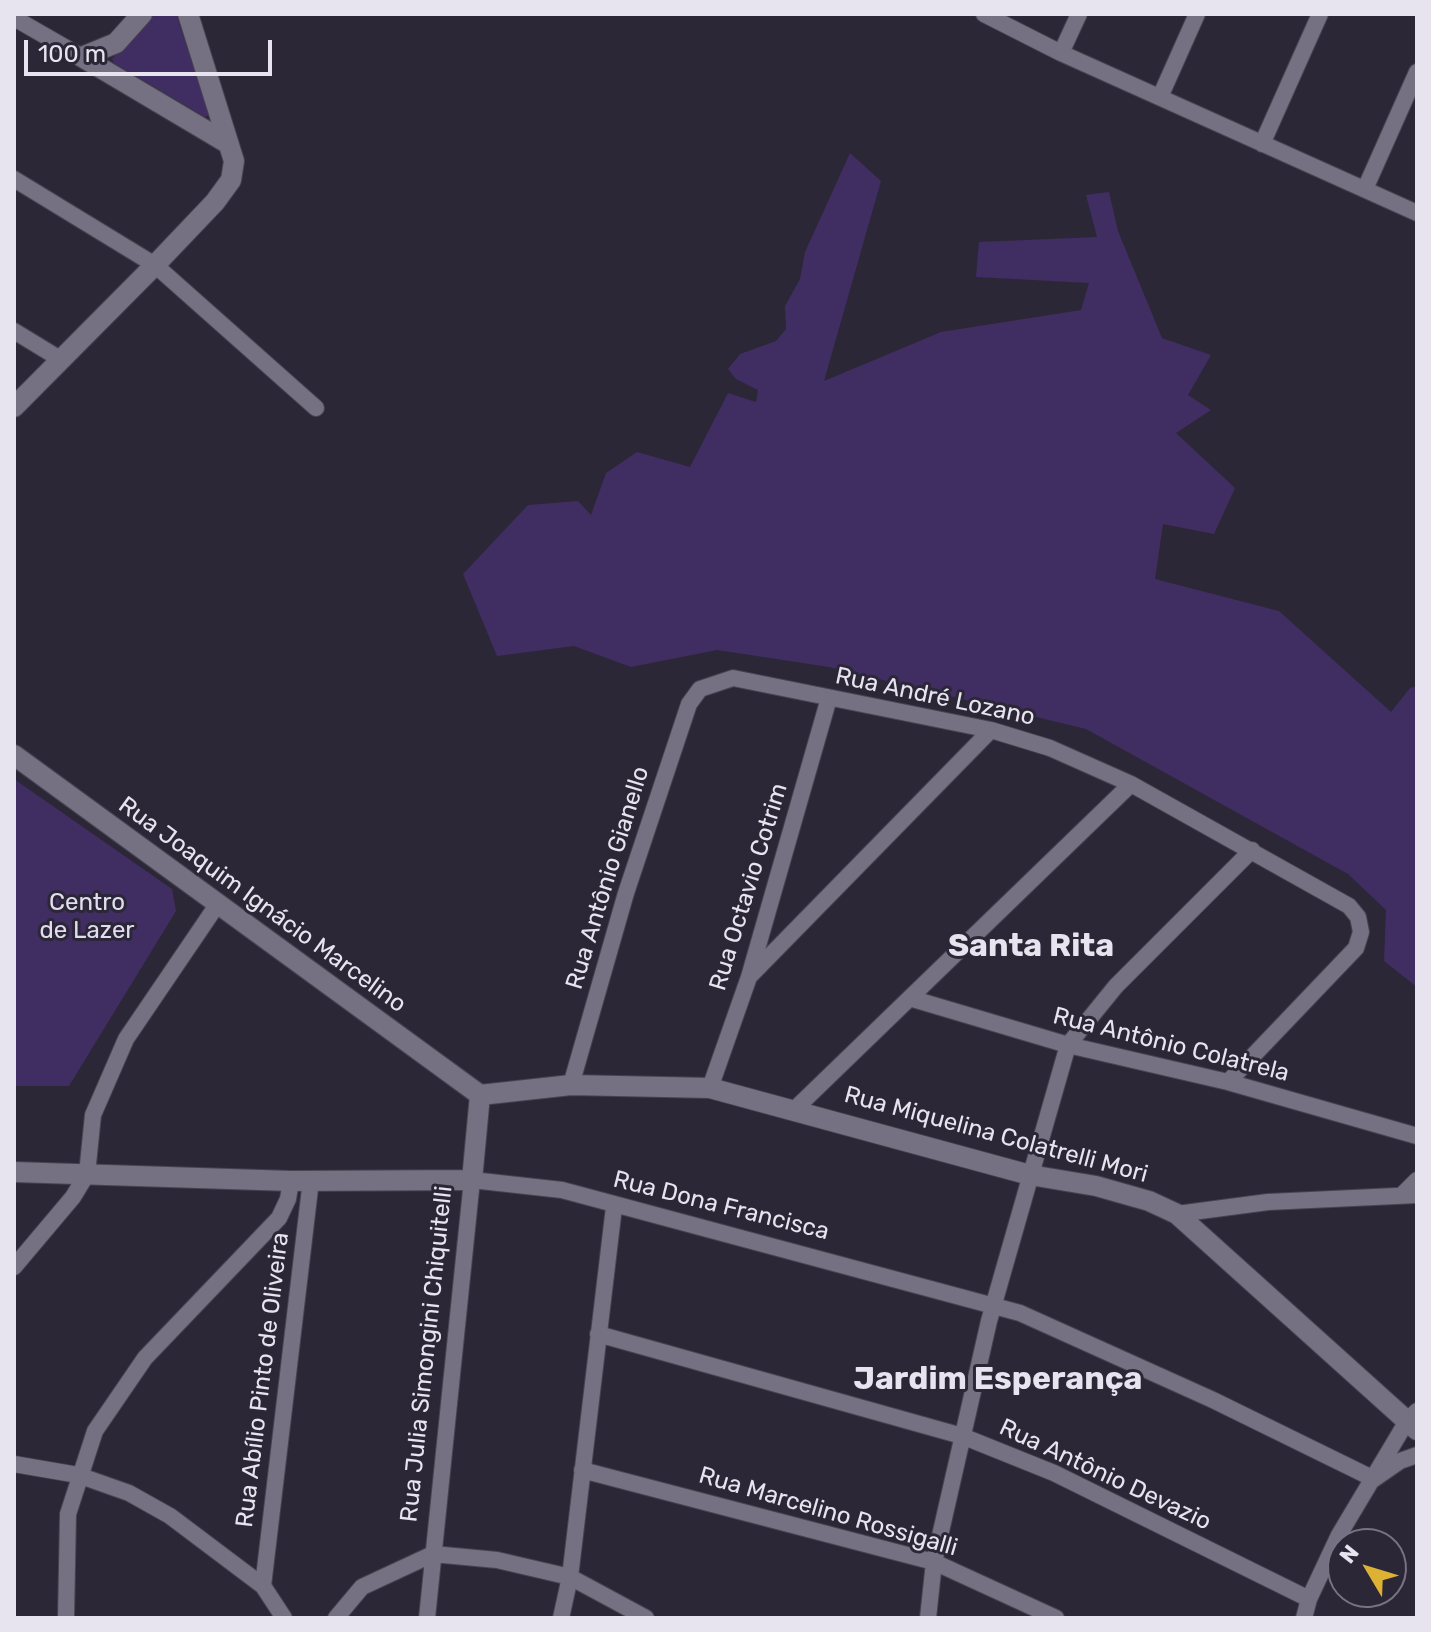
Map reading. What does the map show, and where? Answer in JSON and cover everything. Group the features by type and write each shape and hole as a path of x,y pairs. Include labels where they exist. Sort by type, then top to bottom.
{"street":[{"path":"82,57 116,43 142,14"},
{"path":"14,407 155,265 215,202 231,180 234,161 188,14"},
{"path":"984,14 1061,53 1417,213"},
{"path":"1061,53 1079,14"},
{"path":"1160,97 1197,14"},
{"path":"1262,144 1320,14"},
{"path":"14,18 227,143"},
{"path":"1365,189 1417,72"},
{"path":"14,179 155,265 316,408"},
{"path":"14,331 60,359"},
{"name":"Rua André Lozano","path":"700,689 733,678 991,730 1050,748 1131,784 1349,906 1358,917 1361,932 1356,948 1228,1082"},
{"name":"Rua Antônio Gianello","path":"571,1085 626,893 689,704 700,689"},
{"name":"Rua Octavio Cotrim","path":"710,1088 749,977 829,698"},
{"path":"749,977 991,730"},
{"name":"Rua Joaquim Ignácio Marcelino","path":"14,755 480,1095"},
{"path":"795,1109 913,999 1131,784"},
{"path":"928,1618 934,1562 993,1304 1068,1045 1116,986 1252,850"},
{"path":"14,1267 73,1197 87,1174 93,1115 126,1039 217,905"},
{"name":"Rua Antônio Colatrela","path":"913,999 1068,1045 1228,1082 1411,1134"},
{"name":"Rua Miquelina Colatrelli Mori","path":"480,1095 571,1085 710,1088 1030,1175 1096,1186 1149,1201 1177,1214 1414,1421"},
{"name":"Rua Julia Simongini Chiquitelli","path":"427,1618 480,1095"},
{"path":"1411,1134 1417,1148"},
{"name":"Rua Dona Francisca","path":"14,1172 301,1181 472,1180 562,1190 614,1207 993,1304 1058,1329 1374,1479"},
{"path":"1177,1214 1268,1202 1409,1195 1417,1180"},
{"path":"66,1618 68,1514 78,1475 95,1431 116,1396 145,1358 279,1218 301,1181"},
{"name":"Rua Abílio Pinto de Oliveira","path":"263,1586 301,1181"},
{"path":"561,1618 570,1577 614,1207"},
{"name":"Rua Antônio Devazio","path":"598,1334 962,1436 1054,1473 1309,1599"},
{"path":"1304,1618 1309,1599 1339,1535 1414,1421"},
{"path":"1374,1479 1400,1461 1417,1455"},
{"path":"14,1464 78,1475 129,1493 170,1516 263,1586 284,1618"},
{"name":"Rua Marcelino Rossigalli","path":"582,1470 934,1562 1056,1618"},
{"path":"336,1618 362,1587 433,1554 497,1560 570,1577 646,1618"}],"green space":[{"path":"152,14 176,14 209,115 205,117 114,63 112,59"},
{"path":"850,153 881,181 824,381 941,332 1081,310 1089,283 976,277 979,242 1097,237 1086,195 1109,192 1118,231 1162,338 1211,355 1188,395 1211,410 1176,433 1235,488 1214,534 1163,524 1155,579 1279,611 1391,712 1410,688 1417,686 1417,987 1384,961 1386,910 1348,874 1086,729 829,667 717,650 631,667 574,646 497,656 463,574 528,505 578,501 591,515 606,473 637,452 690,467 728,393 756,402 758,390 736,379 728,369 740,354 776,341 786,329 785,306 800,279 805,252"},
{"name":"Centro de Lazer","path":"14,779 172,889 176,911 69,1086 14,1086"}],"district":[{"name":"Santa Rita","path":"1031,947"},
{"name":"Jardim Esperança","path":"998,1380"}]}
